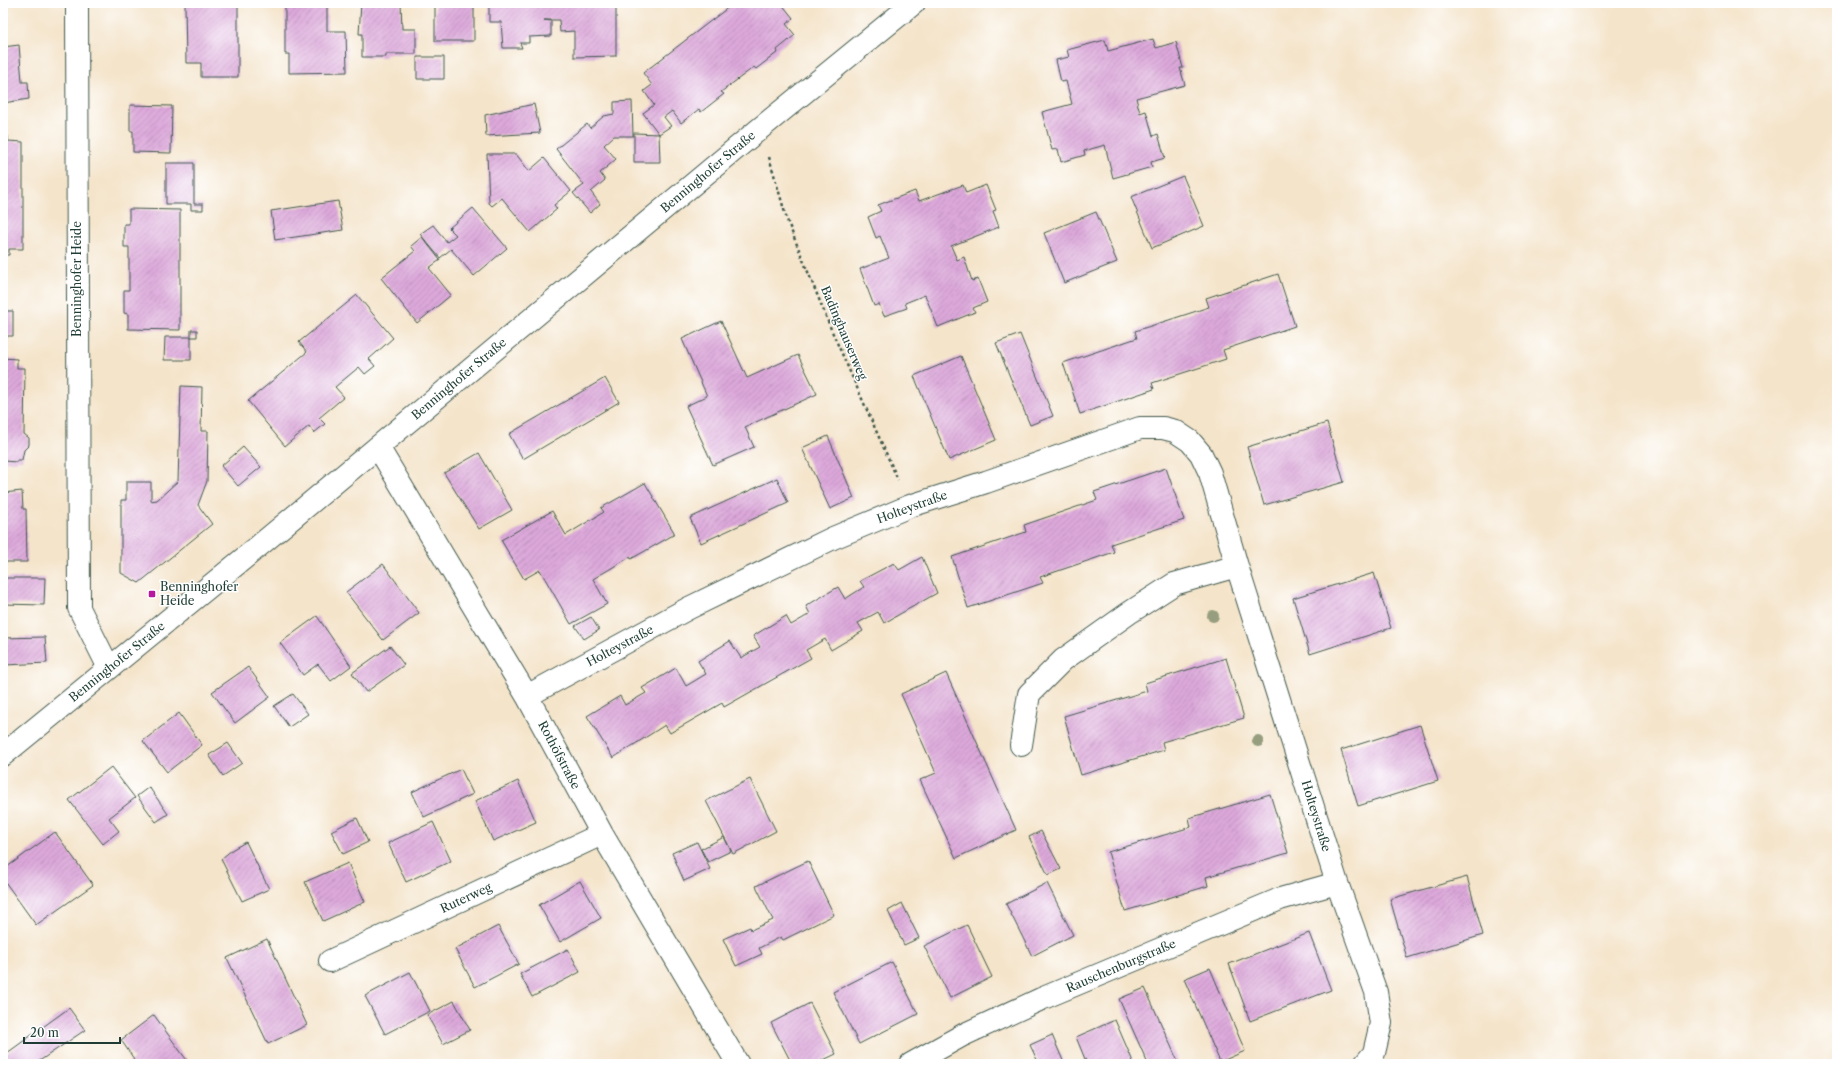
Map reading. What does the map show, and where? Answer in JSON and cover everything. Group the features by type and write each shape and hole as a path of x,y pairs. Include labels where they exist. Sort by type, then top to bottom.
{"street":[{"name":"Benninghofer Heide","path":"76,3 78,608 109,668"},
{"name":"Benninghofer Straße","path":"3,755 914,3"},
{"name":"Holteystraße","path":"527,696 689,608 833,538 910,506 986,482 1140,428 1163,428 1175,431 1190,441 1201,454 1210,473 1237,566 1337,883 1376,992 1381,1023 1374,1053 1365,1064"},
{"name":"Rothöfstraße","path":"378,447 527,696 602,834 738,1064"},
{"path":"1021,745 1029,694 1063,660 1129,613 1174,584 1237,566"},
{"name":"Ruterweg","path":"330,961 602,834"},
{"name":"Rauschenburgstraße","path":"912,1064 963,1035 1041,999 1280,899 1337,883"}],"path":[{"name":"Badinghauserweg","path":"772,164 787,220 828,321 910,506"}],"building":[{"path":"185,3 238,3 238,77 201,77 201,63 186,63"},
{"path":"285,3 327,3 327,31 346,31 347,72 289,73 289,54 285,54"},
{"path":"361,3 401,3 402,29 416,29 416,54 386,54 386,57 362,57 362,34 359,34"},
{"path":"435,3 474,3 474,41 435,41"},
{"path":"489,3 616,3 616,56 574,57 574,31 560,32 559,20 544,20 551,21 551,36 529,37 529,43 520,43 522,48 503,48 501,22 489,22"},
{"path":"734,3 781,3 793,18 786,24 795,35 777,50 778,52 756,69 754,67 721,92 724,94 701,112 699,109 681,123 672,111 664,117 671,126 659,134 643,113 654,105 644,91 652,85 643,73"},
{"path":"1153,39 1156,48 1176,42 1183,68 1180,68 1185,85 1136,98 1140,113 1146,111 1153,136 1158,134 1165,158 1151,162 1152,167 1113,178 1105,145 1084,151 1085,155 1061,162 1058,149 1052,150 1042,112 1072,104 1066,81 1061,82 1056,60 1069,57 1067,50 1105,40 1108,51"},
{"path":"19,45 22,82 28,82 29,99 3,103 3,47"},
{"path":"417,57 444,57 444,79 417,79"},
{"path":"632,101 633,136 614,136 604,145 616,159 600,173 605,180 591,192 600,204 590,213 573,193 584,185 556,149 587,124 590,128 604,116 614,114 614,102"},
{"path":"534,104 540,133 486,136 485,115"},
{"path":"130,105 172,106 171,153 133,152 133,131 130,131"},
{"path":"634,133 659,134 660,162 634,162"},
{"path":"3,136 8,136 8,141 23,142 23,249 9,249 9,255 3,255"},
{"path":"487,154 516,154 529,171 544,158 571,191 554,205 557,209 530,232 502,198 492,206 489,203"},
{"path":"166,163 194,163 194,204 203,204 203,210 191,210 191,204 166,204"},
{"path":"1183,176 1204,226 1152,248 1131,197"},
{"path":"963,185 966,193 986,185 996,210 993,211 999,227 951,246 957,260 964,257 972,281 978,279 987,302 973,308 975,312 938,327 925,295 905,303 907,308 884,316 879,304 874,306 860,269 889,258 880,236 876,238 868,217 881,211 878,205 915,191 919,201"},
{"path":"338,201 343,230 275,240 271,211"},
{"path":"473,208 507,248 474,276 451,249 440,258 420,234 433,225 447,242 456,235 449,228"},
{"path":"129,209 180,210 180,330 128,329 128,314 124,313 124,290 129,290 129,247 124,247 124,224 129,224"},
{"path":"1096,212 1117,262 1064,283 1044,233"},
{"path":"422,237 440,260 429,268 451,295 417,323 381,278 415,251 411,246"},
{"path":"1278,274 1295,326 1223,350 1226,359 1152,383 1154,389 1080,414 1063,363 1137,338 1135,331 1209,307 1206,298"},
{"path":"357,295 393,338 369,359 375,366 365,374 359,367 335,387 344,397 319,418 325,424 314,433 309,426 285,446 248,401 307,352 299,342"},
{"path":"3,311 13,311 13,336 3,336"},
{"path":"721,321 747,378 798,355 817,394 745,427 754,447 713,465 686,406 707,396 682,339"},
{"path":"191,330 197,330 197,337 191,337"},
{"path":"1020,334 1053,416 1030,425 996,343"},
{"path":"165,337 191,337 191,360 164,360"},
{"path":"961,356 996,440 949,460 914,376"},
{"path":"3,358 17,359 17,368 25,368 24,434 29,438 29,445 24,450 22,460 17,460 17,462 3,461"},
{"path":"605,378 619,402 523,459 509,434"},
{"path":"181,386 202,387 201,431 208,431 207,481 198,505 212,524 139,583 121,573 121,500 126,500 126,482 151,482 151,501 157,500 178,481"},
{"path":"1327,423 1344,482 1264,505 1247,447"},
{"path":"828,436 854,498 830,509 802,448"},
{"path":"243,447 261,467 238,486 221,466"},
{"path":"479,453 512,510 479,529 444,473"},
{"path":"1166,468 1184,520 1111,544 1114,552 1040,577 1043,583 968,608 952,557 1026,532 1024,525 1097,500 1094,492"},
{"path":"777,478 788,503 701,543 690,518"},
{"path":"645,483 675,534 631,559 630,557 593,579 607,604 571,624 540,570 524,579 501,540 552,511 566,535 604,512 601,508"},
{"path":"22,491 23,509 26,509 27,562 3,562 3,493"},
{"path":"922,557 937,593 884,623 878,612 858,623 863,631 831,650 825,639 806,650 811,658 724,707 722,703 670,733 665,725 613,758 587,716 620,696 625,705 646,693 642,688 676,668 686,686 706,674 698,661 730,641 741,658 760,647 753,636 786,616 791,625 810,614 806,606 838,587 845,599 864,587 860,581 894,563 899,570"},
{"path":"383,564 419,613 383,640 346,592"},
{"path":"1374,573 1391,628 1310,654 1293,598"},
{"path":"3,578 45,578 44,605 3,604"},
{"path":"317,616 351,666 331,681 318,664 303,675 280,643"},
{"path":"591,617 599,630 584,639 575,626"},
{"path":"45,637 47,663 5,665 5,669 3,669 3,638"},
{"path":"390,646 404,665 366,692 352,673"},
{"path":"1226,658 1244,718 1162,742 1164,750 1081,775 1064,716 1147,691 1145,683"},
{"path":"248,667 270,697 235,723 212,692"},
{"path":"946,673 1016,830 956,858 920,780 936,773 901,694"},
{"path":"293,694 308,714 289,727 274,706"},
{"path":"179,713 202,745 167,772 143,741"},
{"path":"1420,725 1438,781 1358,806 1341,750"},
{"path":"228,743 242,763 223,776 209,755"},
{"path":"111,767 135,798 109,818 119,831 103,844 69,800"},
{"path":"461,769 473,794 424,817 412,792"},
{"path":"750,779 776,831 733,854 706,801"},
{"path":"518,781 536,822 493,841 475,801"},
{"path":"149,787 168,814 156,822 137,796"},
{"path":"1270,794 1288,853 1206,877 1208,886 1125,911 1108,852 1191,827 1189,818"},
{"path":"357,818 368,842 343,854 331,831"},
{"path":"433,822 451,861 406,882 388,843"},
{"path":"1041,831 1061,869 1048,875 1029,837"},
{"path":"55,832 93,885 36,925 3,879 3,870"},
{"path":"724,837 731,851 708,862 701,849"},
{"path":"246,842 269,889 242,901 221,859 233,849"},
{"path":"697,842 710,869 684,881 672,853"},
{"path":"808,861 834,915 783,940 781,937 759,948 762,954 736,966 723,939 750,927 751,930 773,920 756,886"},
{"path":"348,863 365,902 323,921 305,882"},
{"path":"1467,877 1483,935 1407,958 1390,899"},
{"path":"580,881 601,918 560,942 539,905"},
{"path":"1047,883 1073,935 1032,956 1006,904"},
{"path":"902,903 919,938 904,945 888,911"},
{"path":"967,925 992,977 950,998 924,946"},
{"path":"498,926 519,964 475,987 455,949"},
{"path":"1309,933 1331,990 1250,1021 1229,964"},
{"path":"267,939 307,1025 268,1044 227,958"},
{"path":"568,949 580,972 532,997 520,974"},
{"path":"892,962 918,1014 859,1044 833,992"},
{"path":"1210,968 1245,1051 1220,1062 1184,979"},
{"path":"410,972 430,1011 385,1034 365,996"},
{"path":"1145,988 1179,1064 1148,1064 1119,999"},
{"path":"454,1001 470,1030 443,1044 427,1015"},
{"path":"810,1003 836,1054 815,1064 792,1064 771,1023"},
{"path":"69,1008 85,1030 35,1064 3,1064 3,1056"},
{"path":"154,1015 190,1064 128,1064 134,1059 121,1040"},
{"path":"1115,1020 1134,1064 1087,1064 1076,1037"},
{"path":"1052,1035 1064,1063 1039,1064 1030,1045"}],"place":[{"name":"Benninghofer Heide","path":"152,594"}]}
